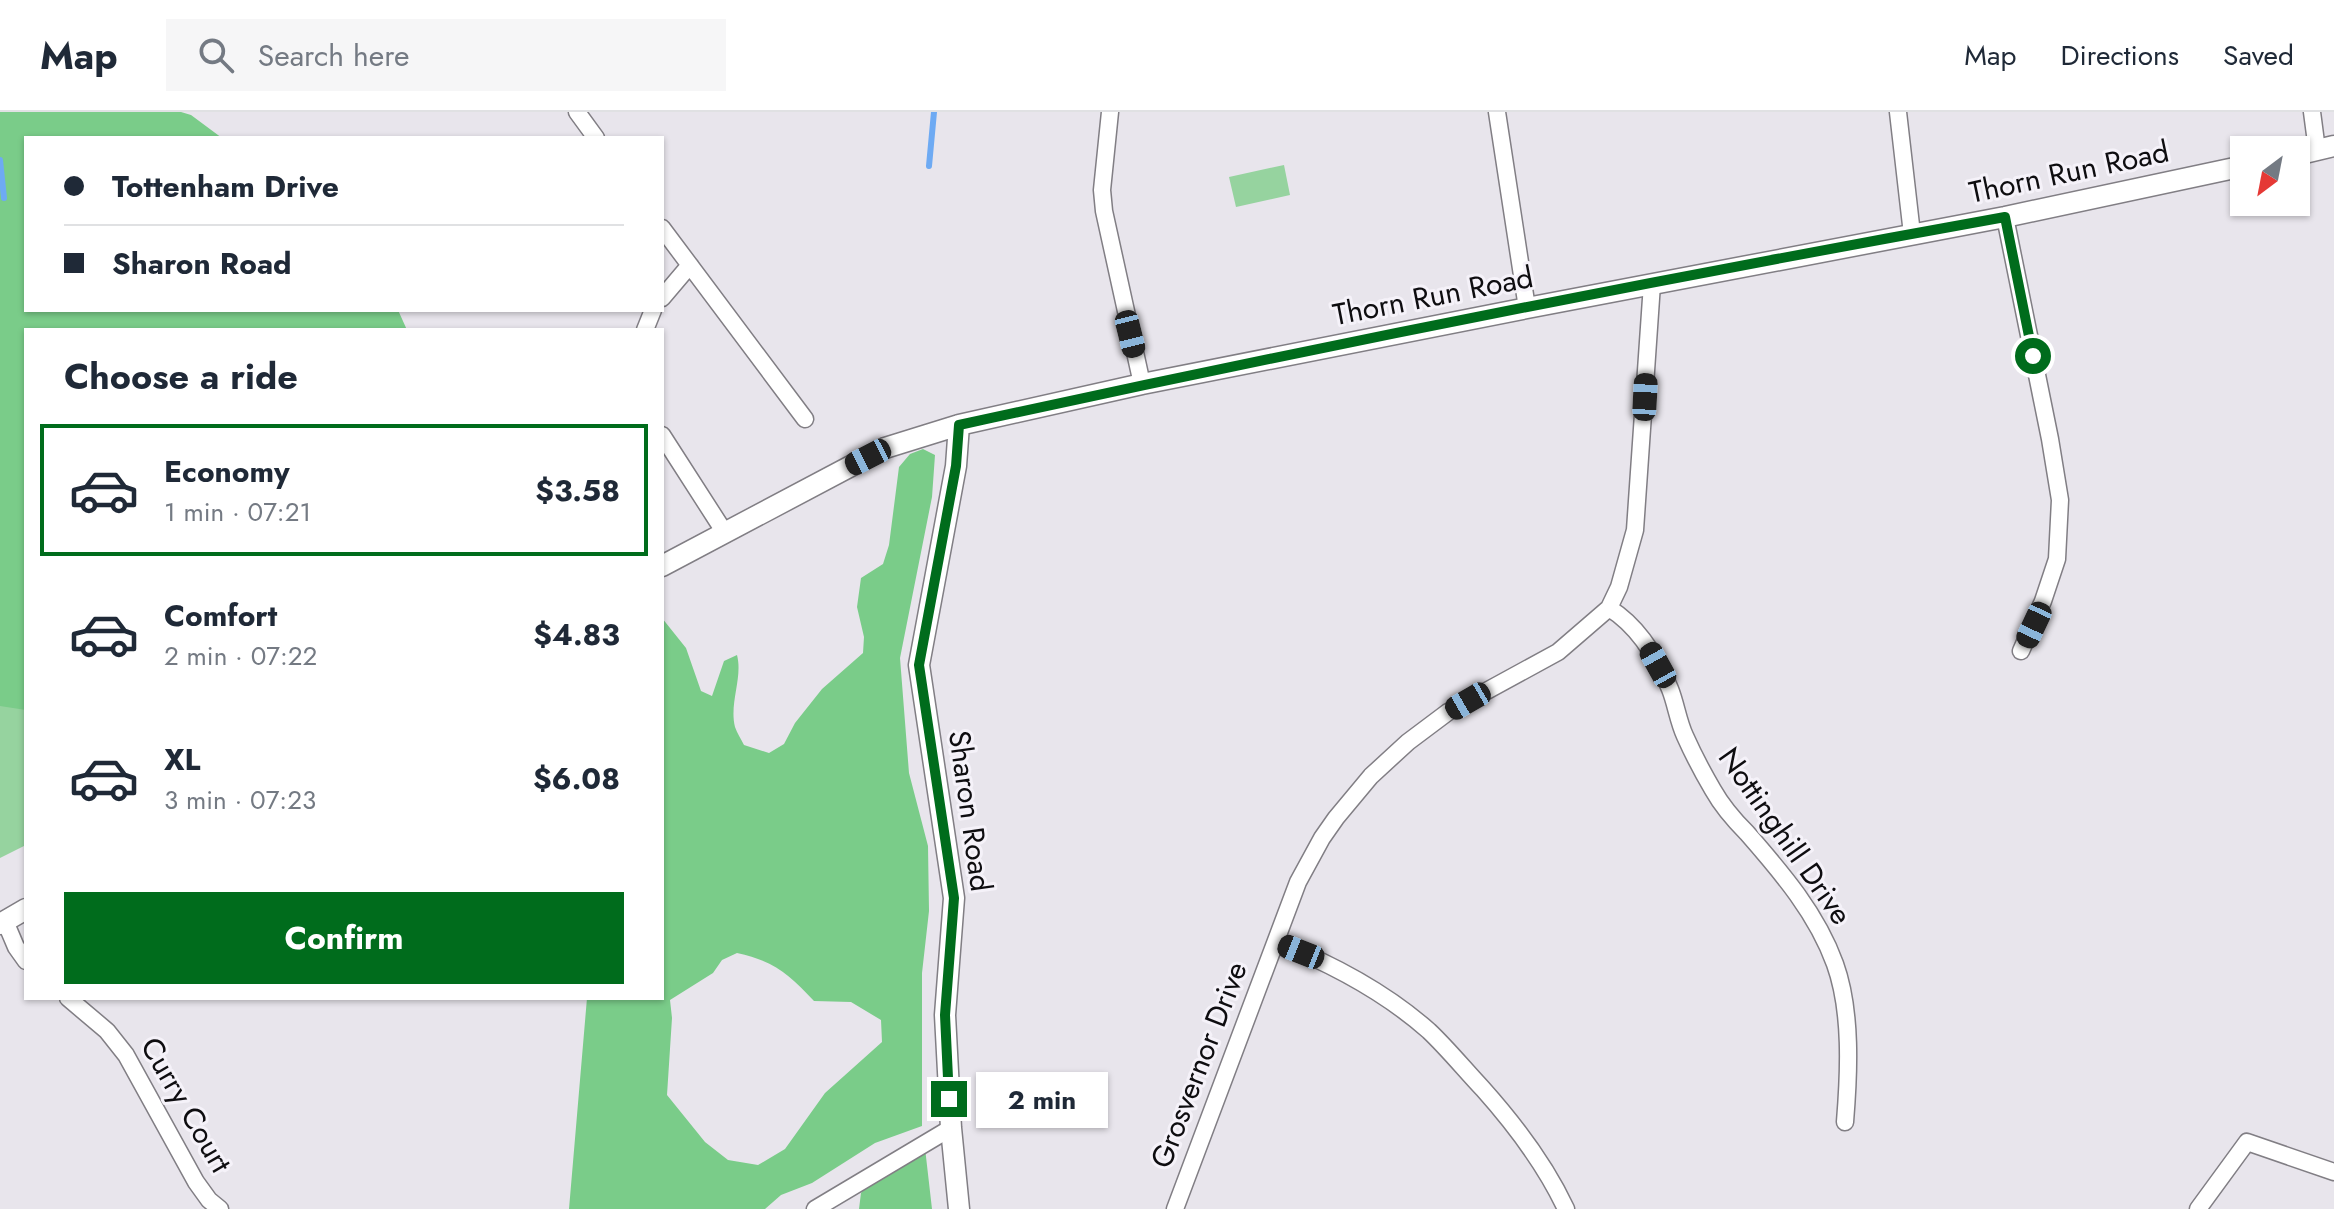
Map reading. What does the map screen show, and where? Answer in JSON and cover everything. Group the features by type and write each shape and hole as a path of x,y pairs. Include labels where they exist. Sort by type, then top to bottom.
{"street":[{"path":"577,112 595,136"},
{"path":"1110,112 1102,190 1104,211 1142,384"},
{"path":"1497,112 1527,308"},
{"path":"1898,112 1912,234"},
{"path":"2312,112 2325,148"},
{"name":"Thorn Run Road","path":"664,565 885,448 959,425 1142,384 2005,217 2230,169"},
{"path":"2005,217 2060,500 2057,559 2021,651"},
{"path":"664,231 805,419"},
{"path":"664,296 690,265"},
{"path":"1609,608 1631,551 1638,510 1652,284"},
{"name":"Sharon Road","path":"959,425 956,466 919,665 954,898 945,1015 959,1209"},
{"path":"664,438 725,533"},
{"name":"Grosvernor Drive","path":"1175,1209 1298,882 1322,838 1371,776 1426,728 1468,701 1558,652 1609,608"},
{"name":"Nottinghill Drive","path":"1609,608 1623,616 1645,642 1670,689 1684,735 1713,792 1808,908 1828,947 1837,969 1845,1016 1848,1067 1845,1122"},
{"path":"24,910 2,922 24,958"},
{"path":"1277,942 1354,978 1430,1032 1520,1134 1536,1155 1566,1209"},
{"name":"Curry Court","path":"70,1000 116,1040 196,1182 220,1209"},
{"path":"815,1209 951,1128"},
{"path":"2198,1209 2247,1142 2334,1172"}],"green space":[{"path":"0,112 18,112 24,333 24,846 0,858"},
{"path":"0,112 181,112 191,115 219,136 24,136 24,312 399,312 406,328 24,328 24,710 0,706"},
{"path":"1284,165 1290,195 1236,207 1229,177"},
{"path":"923,449 935,455 932,497 900,658 909,773 928,846 929,911 922,973 922,1126 875,1143 812,1183 781,1195 765,1209 569,1209 587,1000 664,1000 664,620 686,648 701,691 712,696 724,661 737,655 734,718 744,745 769,753 784,744 795,723 822,689 863,653 864,637 857,607 861,578 883,564 889,545 899,467 910,454","holes":["737,953 761,960 797,983 814,1001 851,1002 881,1020 882,1042 825,1093 785,1149 758,1165 728,1160 705,1142 667,1095 672,1018 670,1000 713,973 722,960"]},
{"path":"925,1148 932,1209 859,1209 861,1193 870,1182"}],"waterway":[{"path":"929,166 934,112"},
{"path":"0,160 4,198"}],"route":[{"path":"949,1099 945,1015 954,898 919,665 952,492 959,425 1142,384 1497,313 2005,217 2033,356"}]}
